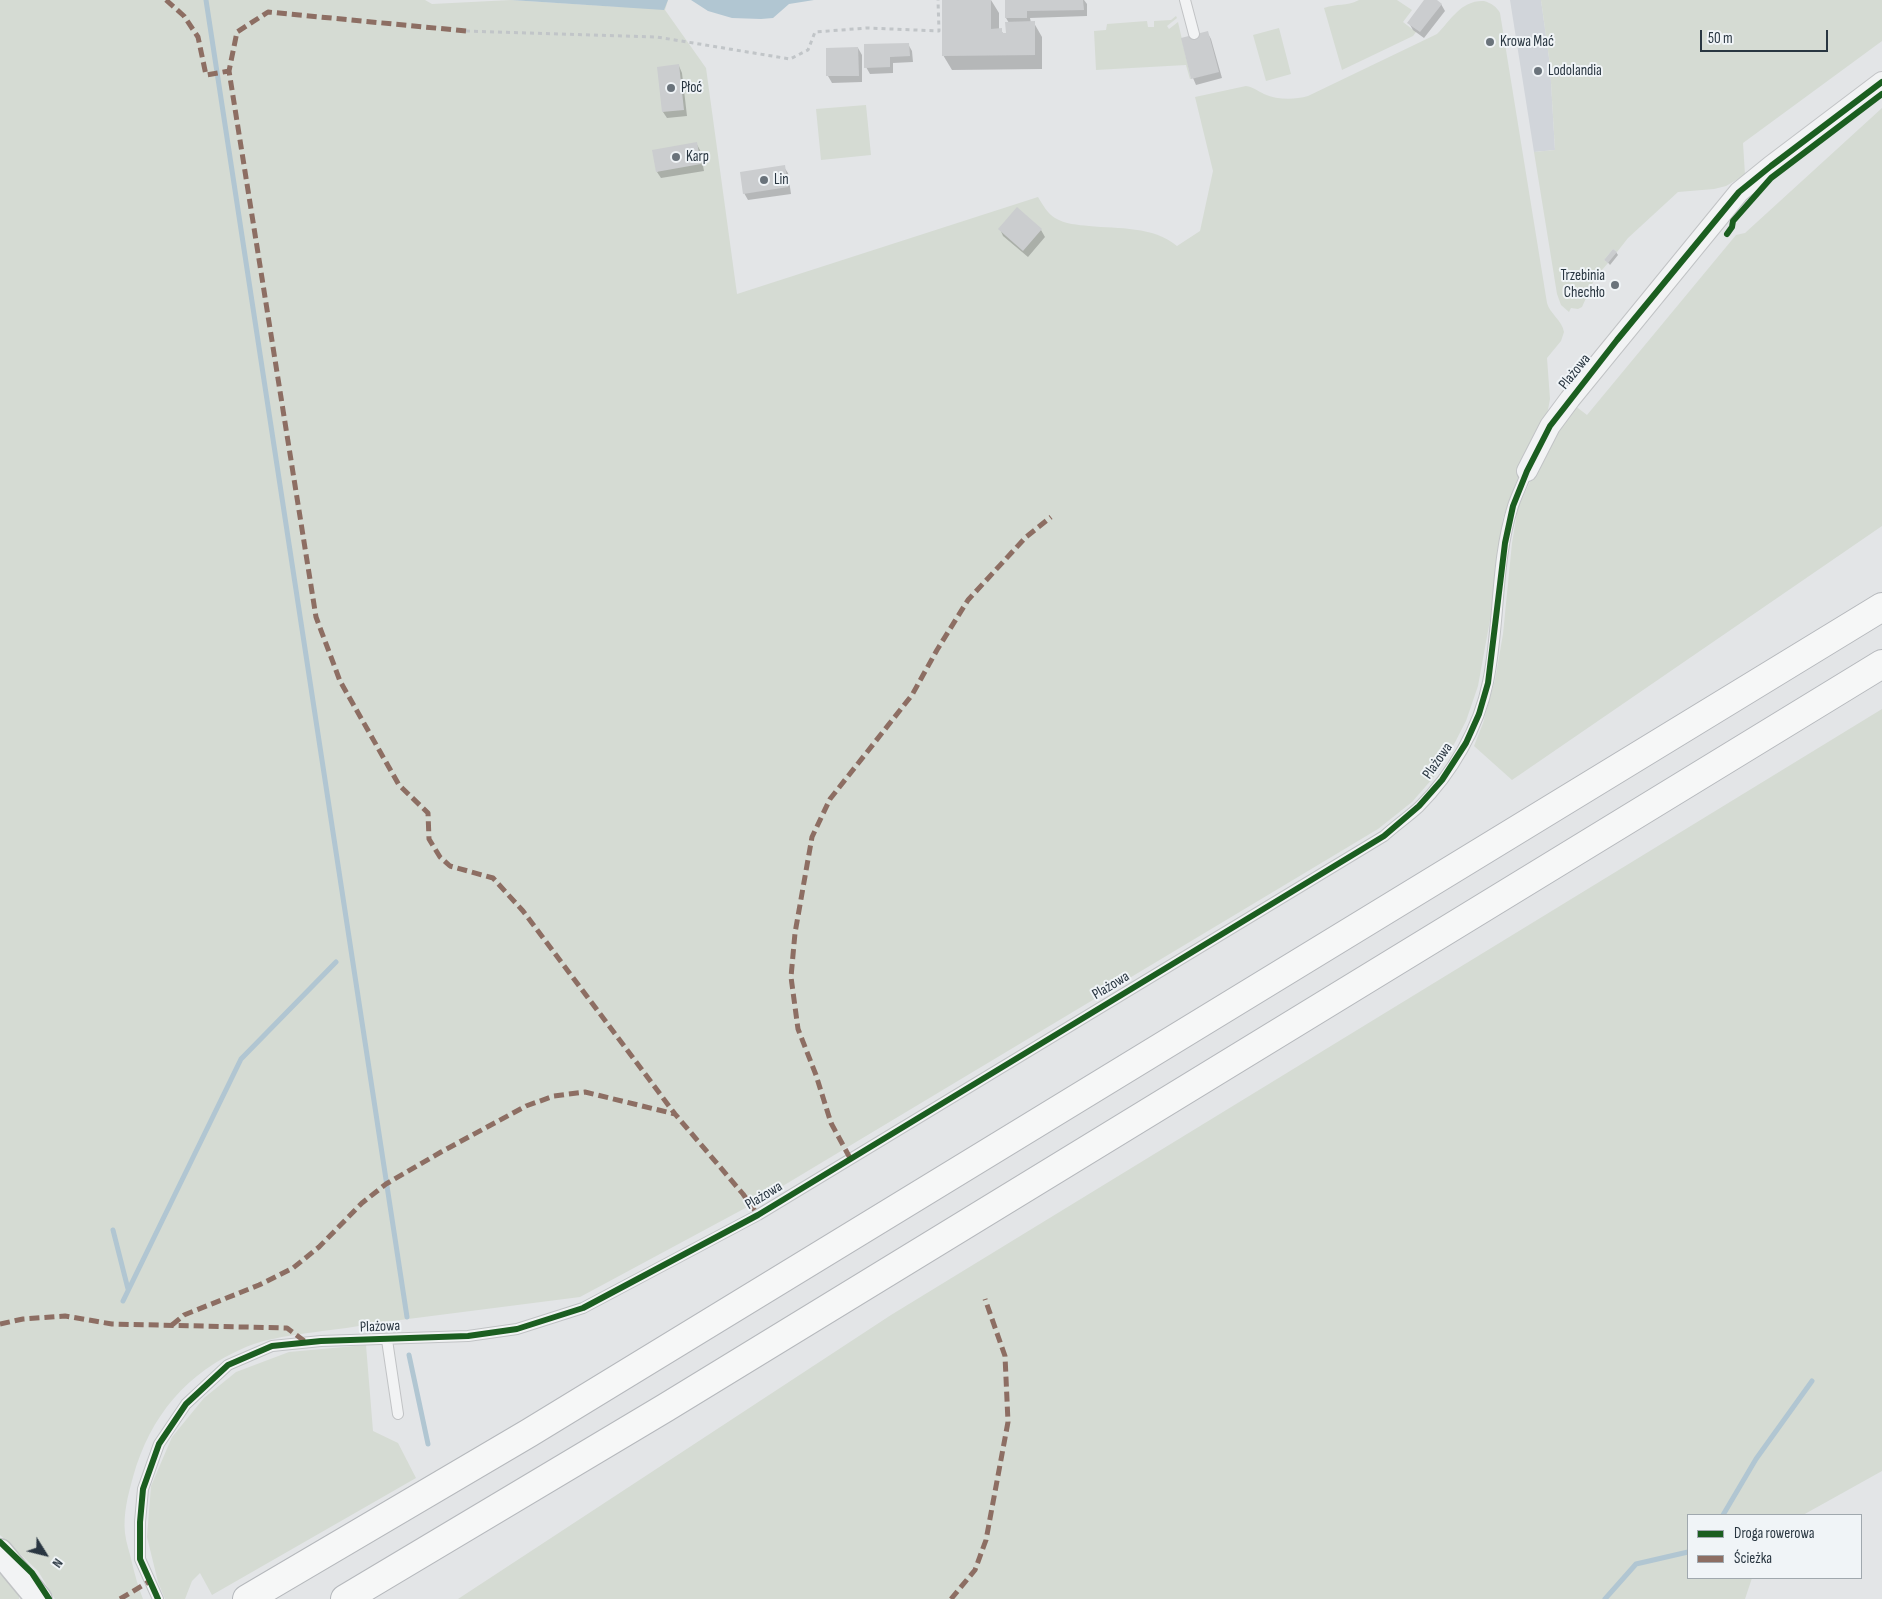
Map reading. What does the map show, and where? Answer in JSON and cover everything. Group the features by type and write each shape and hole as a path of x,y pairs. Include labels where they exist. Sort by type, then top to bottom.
{"highway":[{"path":"247,1599 529,1433 1882,607"},
{"path":"345,1599 664,1408 1882,664"}],"street":[{"name":"Plażowa","path":"1528,471 1550,426 1570,399 1739,192 1882,82"},
{"path":"0,1552 39,1599"}],"lane":[{"path":"1185,0 1194,34"},
{"name":"Plażowa","path":"158,1599 140,1559 140,1522 143,1489 159,1444 186,1404 228,1365 272,1346 321,1341 468,1336 517,1329 582,1308 758,1215 1384,836 1419,806 1442,780 1466,743 1479,714 1488,683 1505,543 1513,506 1528,471"},
{"path":"387,1340 398,1414"}],"path":[{"path":"466,31 657,37 790,59 808,50 815,32 867,28 938,31 938,0"}],"shaded area":[{"path":"0,0 425,0 432,4 511,0 621,7 622,0 668,0 665,10 706,68 737,294 1038,197 1050,214 1063,222 1147,232 1168,240 1177,246 1200,231 1213,171 1195,97 1246,86 1269,96 1280,98 1292,99 1308,96 1437,34 1463,7 1476,2 1484,1 1489,3 1500,13 1547,303 1564,332 1561,341 1547,358 1550,399 1545,422 1520,472 1503,518 1490,620 1478,686 1466,721 1449,754 1433,778 1412,802 1378,829 751,1205 580,1297 290,1336 259,1342 225,1357 206,1369 174,1398 150,1434 140,1455 125,1512 125,1526 127,1544 143,1599 55,1599 38,1571 0,1535"},
{"path":"1359,0 1397,0 1412,10 1403,22 1416,32 1413,36 1342,70 1324,8 1350,4"},
{"path":"1510,0 1541,0 1550,65 1555,150 1534,152"},
{"path":"1541,0 1882,0 1882,41 1743,143 1745,175 1726,186 1678,192 1628,238 1617,252 1613,249 1604,260 1608,263 1595,278 1582,307 1578,309 1571,308 1569,312 1561,305 1557,294 1534,152 1555,150 1550,65"},
{"path":"1176,16 1177,18 1167,26 1169,29 1178,22 1191,79 1186,65 1096,70 1094,31 1106,30 1107,24 1147,21 1148,27 1154,27 1154,21 1171,20"},
{"path":"1279,28 1291,74 1266,81 1253,35"},
{"path":"866,105 871,155 821,160 816,109"},
{"path":"1882,108 1882,526 1512,780 1474,746 1483,723 1495,680 1503,634 1512,543 1518,507 1550,441 1574,405 1587,415 1736,235 1745,233"},
{"path":"1882,709 1882,1471 1805,1514 1687,1514 1687,1579 1752,1579 1745,1599 458,1599 891,1315"},
{"path":"366,1345 373,1431 398,1443 416,1478 212,1595 200,1573 192,1581 185,1599 165,1599 158,1582 147,1537 151,1486 172,1437 204,1398 236,1372 289,1352"},
{"path":"0,1574 19,1594 19,1599 0,1599"}],"water":[{"path":"511,0 668,0 664,10"},
{"path":"691,0 814,0 789,4 773,18 761,19 732,18 708,11"}],"building":[{"path":"942,0 991,0 991,29 1002,28 1002,33 1006,33 1005,22 1035,21 1035,55 942,56"},
{"path":"1005,0 1083,0 1084,10 1027,11 1027,18 1005,18"},
{"path":"1424,0 1437,0 1442,4 1420,32 1407,23"},
{"path":"1208,31 1219,72 1191,79 1181,38"},
{"path":"909,43 910,56 890,57 890,67 864,68 864,44"},
{"path":"858,47 859,76 826,76 826,48"},
{"name":"Płoć","path":"679,64 684,110 662,112 657,67"},
{"name":"Karp","path":"697,142 701,164 656,172 652,150"},
{"name":"Lin","path":"785,165 788,187 743,194 740,172"},
{"path":"1017,207 1042,229 1023,251 998,229"},
{"path":"1613,249 1617,252 1608,263 1604,260"}],"waterway":[{"path":"206,0 407,1317"},
{"path":"123,1301 241,1059 336,962"},
{"path":"113,1230 128,1289"},
{"path":"409,1355 428,1444"},
{"path":"1724,1514 1756,1459 1812,1381"},
{"path":"1605,1599 1636,1564 1687,1552"}],"marked path":[{"path":"166,0 184,16 198,37 206,75 229,71"},
{"path":"466,31 268,12 237,32 229,71 316,617 340,681 399,785 428,813 429,839 440,857 450,866 493,878 523,911 675,1114 743,1194 758,1215"},
{"path":"850,1158 831,1123 816,1075 798,1029 791,977 795,933 812,837 830,799 912,695 968,600 1026,537 1051,517"},
{"path":"172,1325 184,1315 259,1285 293,1268 319,1247 362,1203 386,1184 526,1106 554,1096 585,1092 675,1114"},
{"path":"951,1599 975,1570 986,1540 1008,1422 1005,1356 985,1299"},
{"path":"0,1324 23,1319 65,1316 112,1324 287,1328 307,1343"},
{"path":"120,1599 150,1581"}],"cycle path":[{"path":"158,1599 140,1559 140,1522 143,1489 159,1444 186,1404 228,1365 272,1346 321,1341 468,1336 517,1329 583,1308 758,1215 1384,836 1419,806 1442,780 1466,743 1479,714 1488,683 1505,543 1513,506 1527,471 1550,426 1617,340 1739,192 1882,82"},
{"path":"1727,234 1732,227 1733,221 1771,178 1882,94"},
{"path":"0,1542 32,1573 49,1599"}],"place":[{"name":"Krowa Mać","path":"1490,42"},
{"name":"Lodolandia","path":"1538,71"},
{"name":"Płoć","path":"671,88"},
{"name":"Karp","path":"676,157"},
{"name":"Lin","path":"764,180"},
{"name":"Trzebinia Chechło","path":"1615,285"}]}
